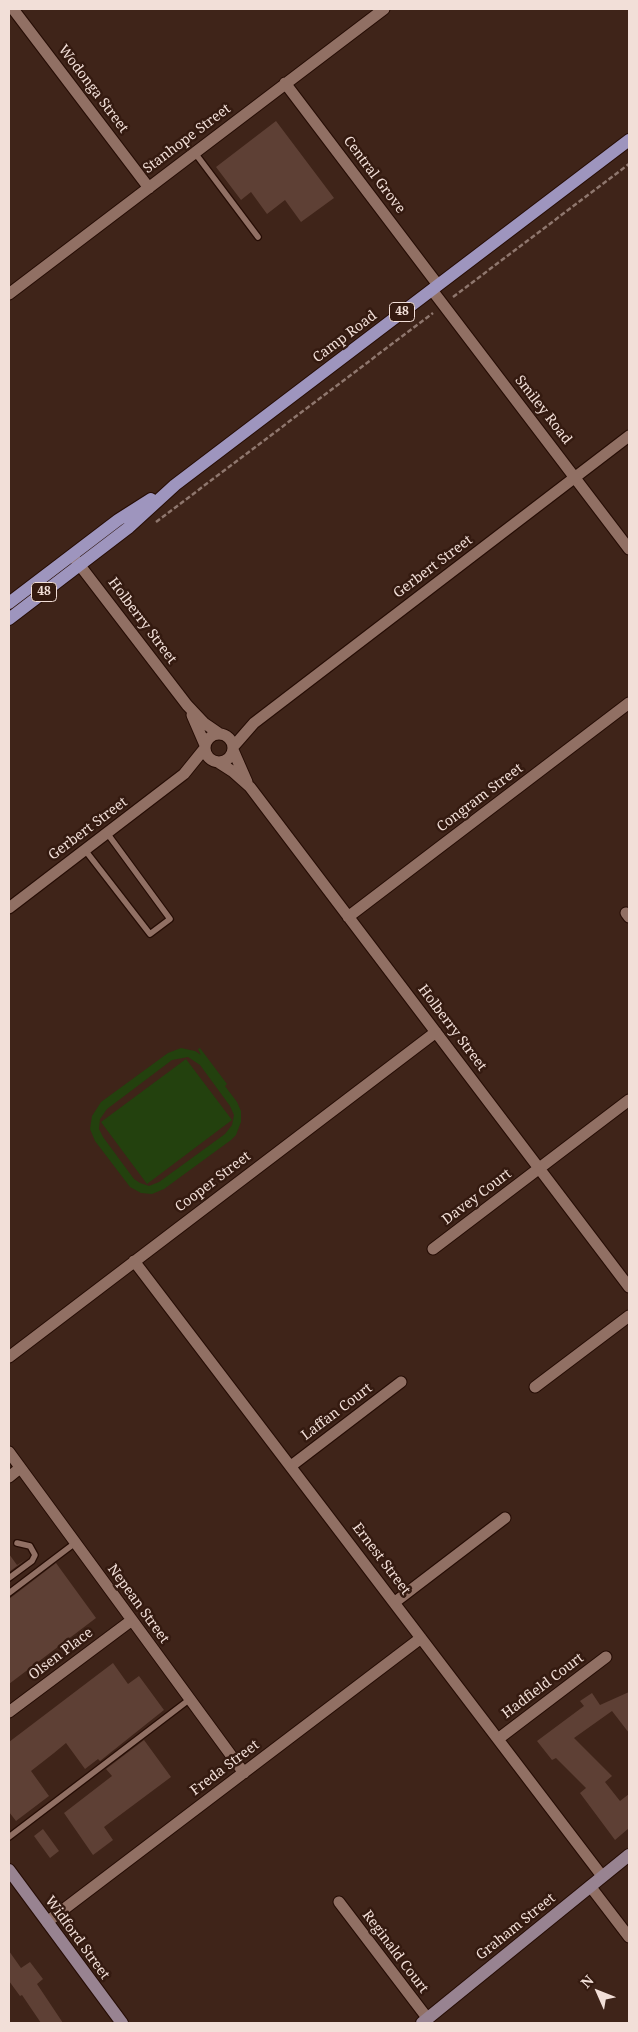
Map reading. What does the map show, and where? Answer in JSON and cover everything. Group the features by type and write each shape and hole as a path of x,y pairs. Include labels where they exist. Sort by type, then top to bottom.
{"main road":[{"name":"Camp Road","path":"9,619 128,528 175,485 629,140"},
{"name":"Camp Road","path":"9,603 118,520 175,485"}],"street":[{"name":"Wodonga Street","path":"13,9 149,188"},
{"name":"Stanhope Street","path":"9,294 384,9"},
{"name":"Central Grove","path":"286,83 435,287"},
{"name":"Smiley Road","path":"435,287 443,305 629,549"},
{"name":"Gerbert Street","path":"233,748 254,723 629,436"},
{"name":"Holberry Street","path":"72,555 187,705 204,722 222,734"},
{"name":"Congram Street","path":"348,917 629,703"},
{"name":"Holberry Street","path":"187,705 205,747"},
{"name":"Gerbert Street","path":"222,734 254,723"},
{"path":"222,734 230,739 233,748 226,760 215,761 208,755 205,747 212,736 222,734"},
{"name":"Gerbert Street","path":"9,908 184,774 205,747"},
{"name":"Holberry Street","path":"233,748 250,787"},
{"name":"Gerbert Street","path":"184,774 215,761"},
{"name":"Holberry Street","path":"215,761 232,771 250,787 629,1287"},
{"name":"Cooper Street","path":"9,1356 436,1032"},
{"name":"Davey Court","path":"433,1249 629,1100"},
{"name":"Ernest Street","path":"134,1261 602,1876"},
{"path":"536,1386 629,1316"},
{"name":"Laffan Court","path":"291,1466 401,1382"},
{"name":"Nepean Street","path":"9,1452 244,1772"},
{"path":"9,1477 20,1468"},
{"path":"395,1602 505,1518"},
{"name":"Olsen Place","path":"9,1712 132,1620"},
{"name":"Freda Street","path":"47,1922 421,1638"},
{"name":"Hadfield Court","path":"498,1739 606,1657"},
{"name":"Graham Street","path":"425,2021 629,1855"},
{"name":"Widford Street","path":"9,1870 122,2023"},
{"path":"590,1886 629,1937"},
{"name":"Reginald Court","path":"339,1902 425,2021"}],"lane":[{"path":"195,153 258,237"},
{"path":"85,850 150,934 170,918 107,834"},
{"path":"9,1578 34,1557 35,1552 30,1546 17,1543"},
{"path":"9,1593 75,1543"},
{"path":"9,1837 190,1699"}],"path":[{"path":"150,527 629,164"}],"green space":[{"path":"181,1048 195,1051 201,1055 198,1049 200,1048 227,1084 225,1086 237,1102 241,1111 241,1122 236,1135 231,1140 164,1189 152,1194 141,1193 130,1187 95,1141 90,1129 92,1116 101,1102 168,1053","holes":["188,1057 200,1065 230,1106 234,1115 232,1125 225,1134 159,1182 149,1186 140,1183 134,1179 103,1137 99,1129 100,1119 107,1109 172,1060"]},
{"path":"186,1059 232,1120 147,1184 101,1122"}],"building":[{"path":"276,121 334,198 301,222 285,200 267,214 251,192 241,200 216,167"},
{"path":"9,1554 17,1565 25,1560 9,1572"},
{"path":"56,1563 96,1618 9,1684 9,1599"},
{"path":"113,1663 128,1684 139,1676 164,1710 100,1761 98,1759 85,1769 66,1743 31,1771 49,1796 16,1821 9,1812 9,1742"},
{"path":"629,1692 629,1733 612,1711 574,1738 612,1776 605,1782 620,1801 629,1794 629,1828 615,1840 580,1793 586,1788 556,1758 552,1760 537,1741 584,1706 580,1701 592,1693 600,1705"},
{"path":"144,1740 171,1777 104,1827 113,1840 93,1855 64,1813 112,1776 106,1769"},
{"path":"43,1829 59,1851 50,1858 34,1836"},
{"path":"9,1951 21,1968 30,1962 43,1979 37,1984 63,2023 41,2023 22,1995 20,1996 9,1981"}]}
